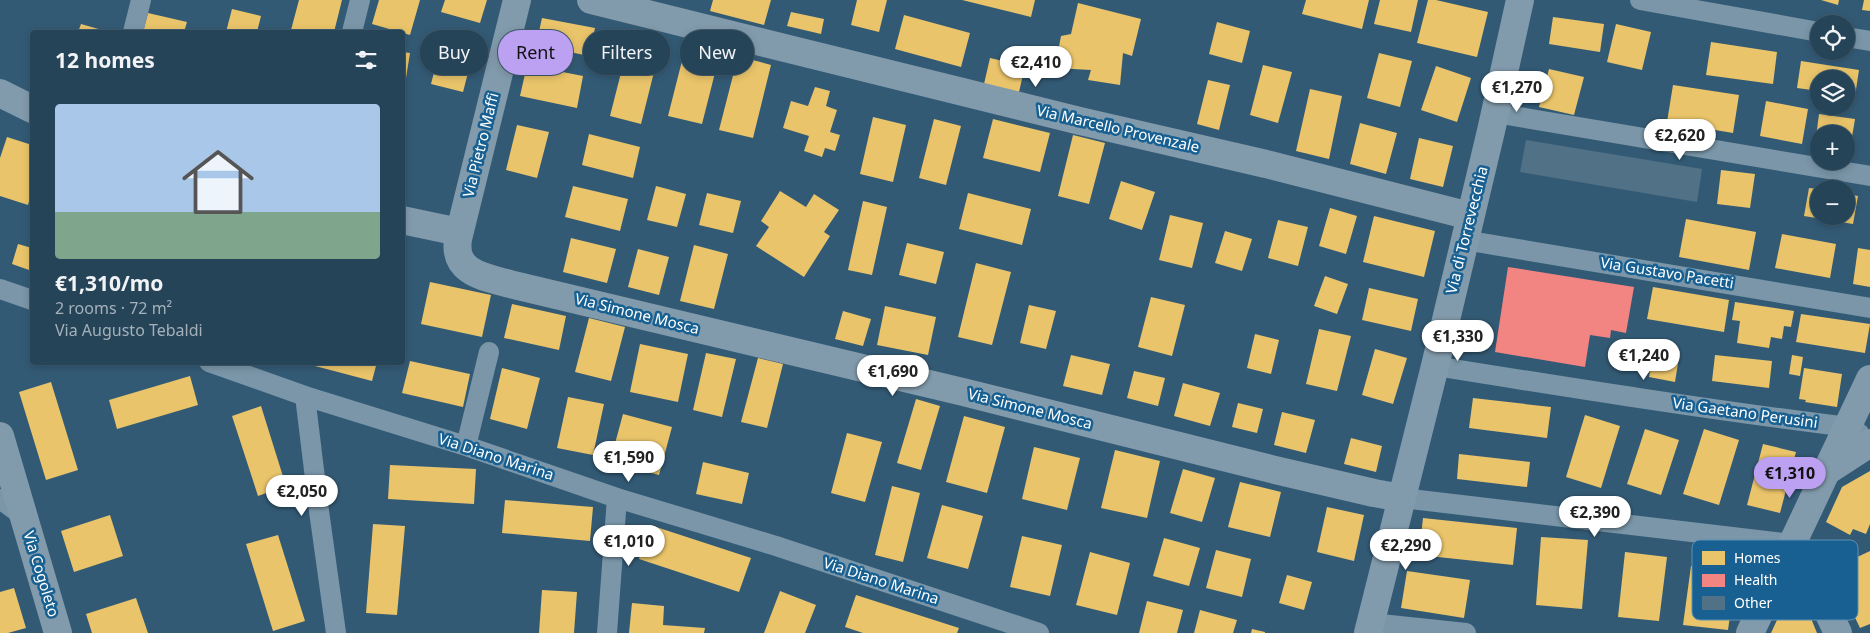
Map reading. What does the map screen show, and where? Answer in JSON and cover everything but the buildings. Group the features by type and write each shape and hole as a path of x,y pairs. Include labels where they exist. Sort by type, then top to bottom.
{"street":[{"path":"134,30 141,0"},
{"path":"352,30 360,0"},
{"name":"Via Pietro Maffi","path":"459,232 516,0"},
{"name":"Via Marcello Provenzale","path":"591,0 1080,121 1266,164 1467,228"},
{"name":"Via di Torrevecchia","path":"1369,628 1435,366 1520,0"},
{"path":"1640,0 1810,30"},
{"path":"1855,38 1870,41"},
{"path":"0,93 30,108"},
{"path":"1495,113 1870,176"},
{"path":"405,221 459,232"},
{"name":"Via Gustavo Pacetti","path":"1467,228 1870,308"},
{"name":"Via Simone Mosca","path":"459,232 457,252 460,262 469,270 486,278 1271,469 1402,498"},
{"path":"0,289 30,299"},
{"path":"466,446 489,352"},
{"name":"Via Diano Marina","path":"217,365 305,396 466,446 617,498 776,546 1039,633"},
{"name":"Via Gaetano Perusini","path":"1435,366 1550,386 1859,433"},
{"path":"1795,540 1826,472 1859,433 1870,379"},
{"path":"305,396 336,633"},
{"name":"Via Cogoleto","path":"0,436 58,633"},
{"path":"1826,472 1870,443"},
{"path":"607,633 617,498"},
{"path":"1402,498 1759,540"},
{"name":"Via Cogoleto","path":"0,499 23,516"},
{"path":"1750,633 1756,620"},
{"path":"1832,620 1838,633"},
{"path":"1369,628 1466,633"}]}
